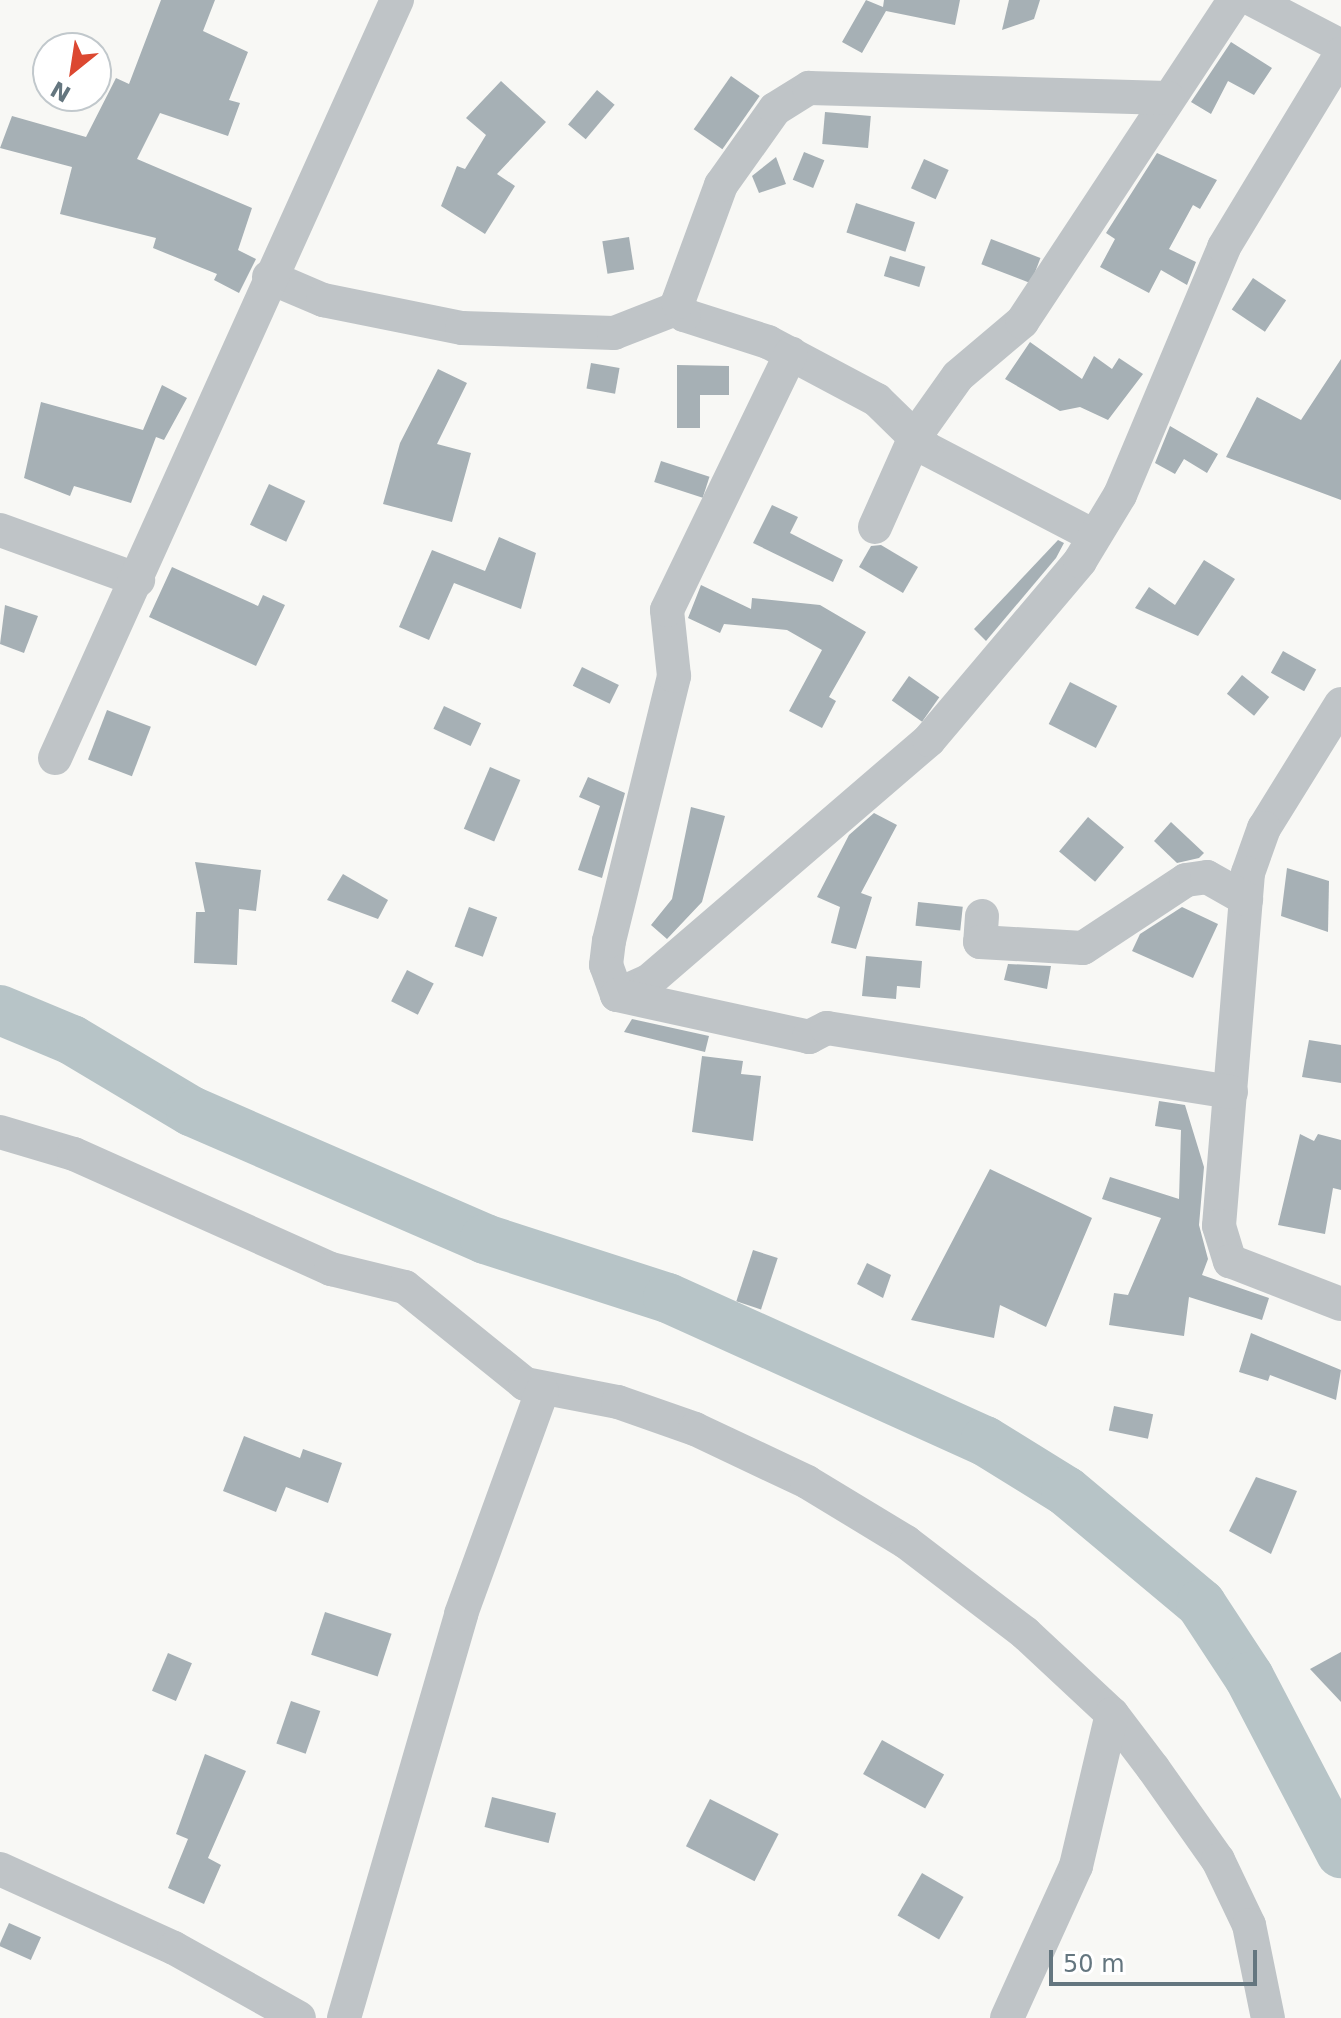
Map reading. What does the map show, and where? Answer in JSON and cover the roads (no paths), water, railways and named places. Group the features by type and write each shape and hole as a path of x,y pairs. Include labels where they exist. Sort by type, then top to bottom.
{"street":[{"path":"55,758 138,580 269,277 397,0"},
{"path":"875,527 916,435 958,376 1022,322 1234,0"},
{"path":"1253,0 1288,9 1341,46"},
{"path":"617,995 650,980 929,740 1094,536 1120,495 1224,247 1341,54"},
{"path":"678,308 702,222 721,185 775,109 809,88 1168,98"},
{"path":"269,277 336,304 462,328 614,333 678,308 791,353 877,400 927,449 1094,536"},
{"path":"617,995 606,965 609,941 674,676 667,610 791,353"},
{"path":"0,530 138,580"},
{"path":"1341,704 1264,828 1246,899 1219,1226 1230,1261 1341,1304"},
{"path":"982,916 980,942 1083,948 1186,880 1207,877 1246,899"},
{"path":"617,995 809,1037 827,1028 1231,1092"},
{"path":"0,1132 74,1154 331,1269 405,1287 483,1357 542,1391 618,1402 807,1482 952,1577 1112,1714 1218,1860 1249,1925 1268,2018"},
{"path":"344,2018 461,1614 542,1391"},
{"path":"1007,2018 1016,1984 1076,1866 1112,1714"},
{"path":"0,1869 174,1948 299,2018"}],"waterway":[{"path":"0,1010 72,1040 191,1111 485,1239 668,1298 985,1441 1066,1491 1201,1604 1249,1677 1341,1853"}]}
